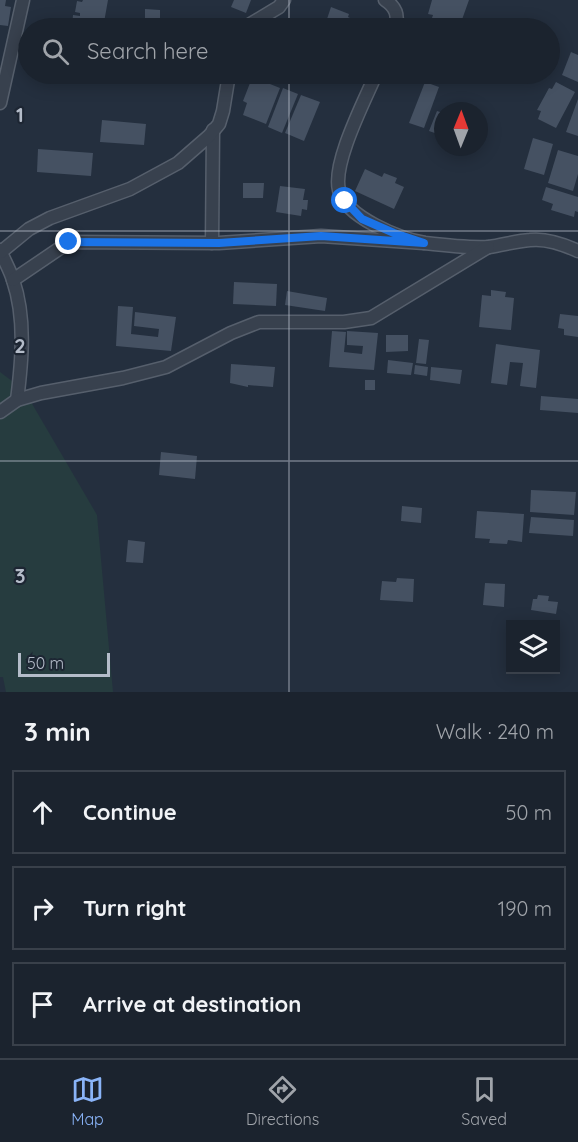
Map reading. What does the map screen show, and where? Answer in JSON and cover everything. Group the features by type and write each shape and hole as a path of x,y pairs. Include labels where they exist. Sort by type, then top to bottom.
{"street":[{"path":"19,18 23,0"},
{"path":"261,18 279,7 284,0"},
{"path":"386,0 393,6 396,18"},
{"path":"0,103 18,22"},
{"path":"17,400 20,371 20,309 13,280 0,251 29,229 50,218 130,189 178,164 219,124 227,84"},
{"path":"372,84 342,157 338,176 339,190 345,201 362,219 424,243"},
{"path":"213,130 213,243"},
{"path":"13,280 69,242 213,243 321,236 488,247 532,239 559,242 578,251"},
{"path":"0,412 17,400 166,367 231,333 259,322 344,322 371,318 488,247"}],"green space":[{"path":"0,372 24,390 97,515 113,692 6,692 3,677 0,677"}],"building":[{"path":"0,0 6,0 5,6 11,7 8,26 0,25"},
{"path":"83,0 108,0 105,18 73,18 73,15 80,16 80,13 75,12 77,1 82,2"},
{"path":"234,0 251,0 246,13 231,7"},
{"path":"432,0 469,0 463,18 432,18 433,15 428,14"},
{"path":"331,7 349,14 350,18 327,18"},
{"path":"145,9 160,10 160,18 145,18"},
{"path":"571,52 578,55 578,82 562,75"},
{"path":"250,84 270,84 280,88 266,124 243,115 247,103 243,101"},
{"path":"424,84 439,87 424,128 409,123"},
{"path":"555,84 560,84 575,92 556,128 538,119 541,111 537,110 549,88 552,89"},
{"path":"283,88 298,94 282,133 268,127"},
{"path":"301,95 320,102 304,141 285,133"},
{"path":"578,99 578,136 566,132"},
{"path":"434,118 434,133 429,131"},
{"path":"102,120 146,124 144,145 100,142"},
{"path":"533,138 553,144 544,175 524,169"},
{"path":"38,149 93,153 91,176 37,172"},
{"path":"558,150 578,156 578,174 573,191 548,183"},
{"path":"365,169 382,177 384,173 397,178 395,183 404,187 394,209 355,191"},
{"path":"243,183 264,183 263,198 243,198"},
{"path":"280,186 305,189 303,200 308,200 307,210 302,209 301,216 276,212"},
{"path":"546,187 578,197 578,212 575,211 574,217 551,210 553,204 542,200"},
{"path":"234,282 277,284 276,306 233,304"},
{"path":"491,290 506,292 505,297 514,298 511,330 479,327 482,295 491,296"},
{"path":"287,291 327,298 325,311 285,305"},
{"path":"118,306 133,307 131,334 158,337 159,329 134,326 135,312 176,317 171,351 116,346"},
{"path":"560,314 578,316 578,337 564,335 564,329 558,328"},
{"path":"332,331 346,332 344,352 362,354 363,346 347,345 347,331 378,333 374,370 329,367"},
{"path":"386,335 408,335 408,351 386,352"},
{"path":"419,339 429,340 426,364 416,363"},
{"path":"496,344 540,350 536,388 520,386 523,363 510,362 507,385 491,383"},
{"path":"388,360 413,363 411,375 387,373"},
{"path":"231,364 275,367 273,387 248,385 248,387 230,383"},
{"path":"415,365 428,367 427,376 414,374"},
{"path":"431,367 462,370 460,384 430,380"},
{"path":"365,380 375,380 375,390 365,390"},
{"path":"541,396 578,399 578,413 540,410"},
{"path":"161,452 197,456 195,479 159,475"},
{"path":"531,490 576,492 574,515 530,512"},
{"path":"402,506 422,508 421,523 401,521"},
{"path":"477,511 524,514 522,542 508,540 507,544 489,543 490,539 475,538"},
{"path":"531,517 574,520 573,536 529,533"},
{"path":"128,540 145,542 143,563 126,562"},
{"path":"397,578 414,579 413,602 380,600 382,581 396,582"},
{"path":"485,583 505,584 504,607 483,605"},
{"path":"538,595 549,596 548,601 558,602 556,614 531,610 533,599 537,599"}],"route":[{"path":"69,242 219,243 321,236 424,243 362,219 345,201"}]}
